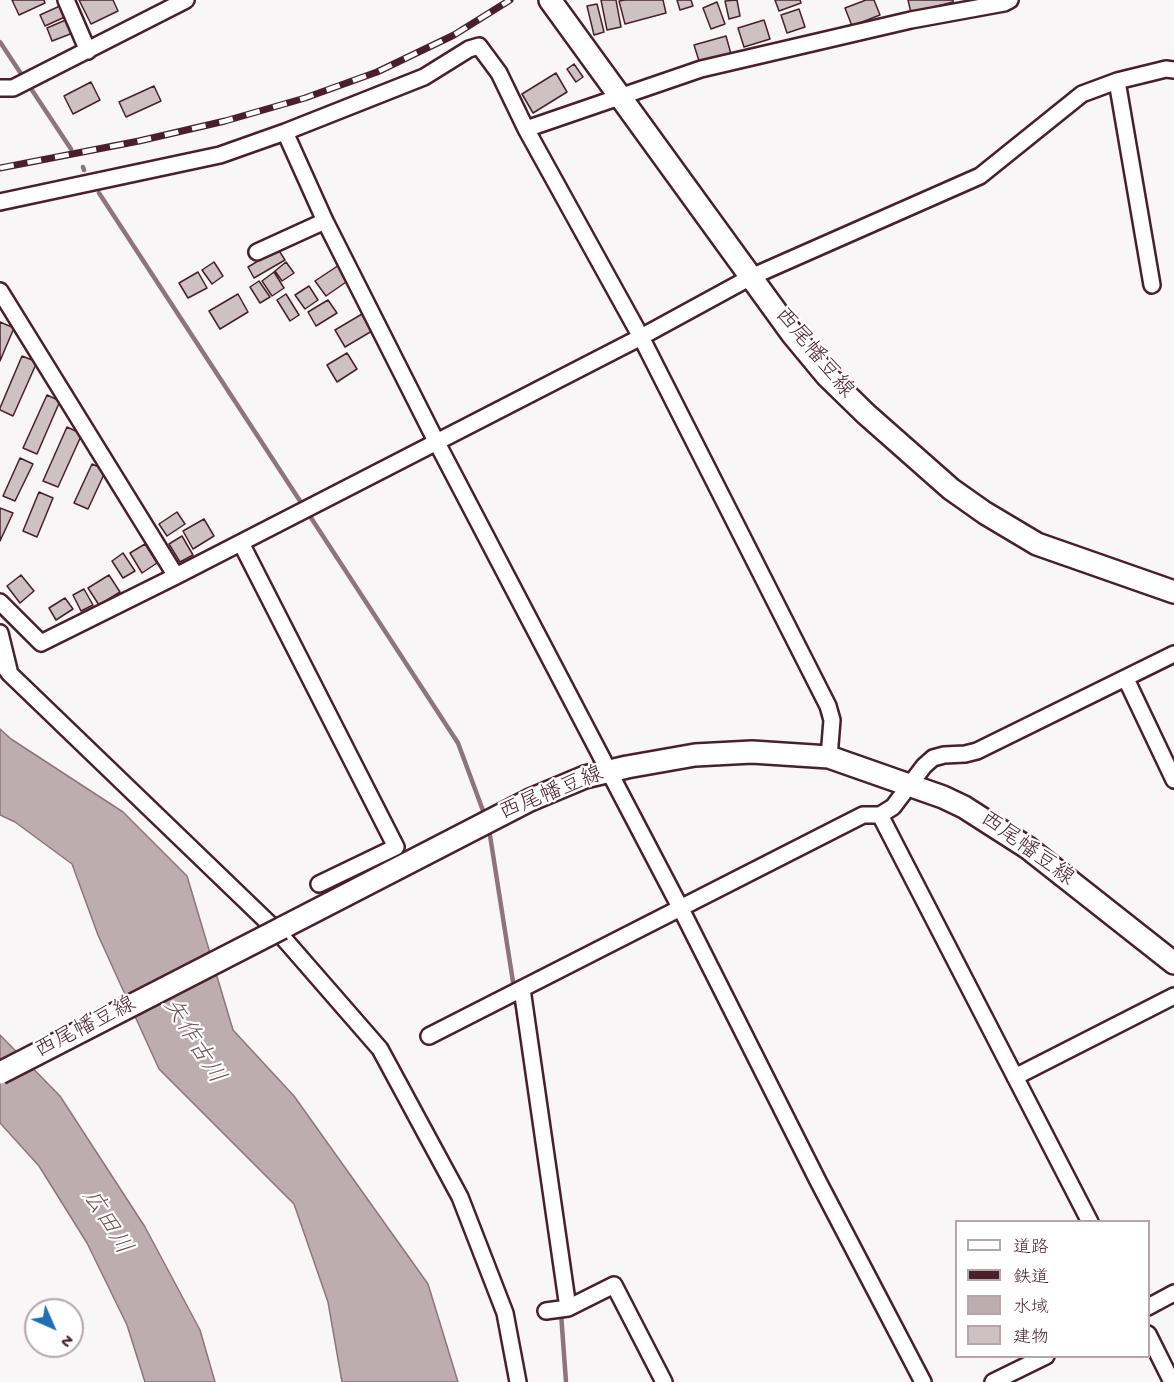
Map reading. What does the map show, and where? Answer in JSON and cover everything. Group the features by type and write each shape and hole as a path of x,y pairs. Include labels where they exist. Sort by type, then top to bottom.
{"main road":[{"name":"西尾幡豆線","path":"550,0 793,335 827,376 866,414 951,489 985,513 1037,544 1174,592"},
{"name":"西尾幡豆線","path":"0,1073 530,800 585,777 695,755 752,752 829,757 910,785 964,807 1005,832 1174,963"}],"street":[{"path":"66,0 88,51"},
{"path":"0,88 13,88 186,0"},
{"path":"526,129 700,69 911,20 1005,3 1010,0"},
{"path":"0,202 220,155 424,77 469,49 479,46 499,73 526,129 640,337 828,706 832,720 829,757"},
{"path":"0,602 41,644 640,337 751,277 980,176 1082,94 1117,81 1166,69 1174,70"},
{"path":"1117,81 1152,285"},
{"path":"285,132 325,221 436,441 681,909 818,1181 923,1382"},
{"path":"257,252 325,221"},
{"path":"0,291 176,576"},
{"path":"241,543 396,847 318,884"},
{"path":"0,633 9,673"},
{"path":"429,1036 863,815 880,815 893,807 924,766 933,758 978,751 1174,654"},
{"path":"0,660 9,673 279,933 380,1049 460,1197 505,1313 518,1382"},
{"path":"1125,679 1174,780"},
{"path":"880,815 1089,1220"},
{"path":"522,989 568,1308"},
{"path":"1015,1077 1174,996"},
{"path":"546,1311 568,1308 614,1284 664,1382"},
{"path":"1150,1306 1174,1293"},
{"path":"1150,1337 1172,1382"},
{"path":"993,1382 1042,1358"}],"water":[{"name":"矢作古川","path":"0,729 11,739 123,812 187,876 233,1030 294,1096 428,1284 458,1382 342,1382 328,1302 294,1204 159,1069 98,935 72,864 15,822 0,815"},
{"name":"広田川","path":"0,1035 60,1096 145,1227 200,1330 215,1382 145,1382 127,1325 87,1243 39,1166 0,1123"}],"building":[{"path":"12,0 44,0 45,3 19,15"},
{"path":"79,0 113,0 118,11 91,24"},
{"path":"601,0 616,0 621,27 607,30"},
{"path":"663,0 666,13 625,24 619,1"},
{"path":"677,0 691,0 693,6 680,10"},
{"path":"737,0 740,16 729,19 725,1"},
{"path":"775,0 800,0 801,3 779,11"},
{"path":"866,0 874,0 880,15 852,26 845,8"},
{"path":"908,0 953,0 953,2 911,13"},
{"path":"717,2 725,24 711,29 703,8"},
{"path":"597,4 604,32 594,35 587,6"},
{"path":"62,5 67,16 45,26 40,15"},
{"path":"799,9 805,27 787,33 781,15"},
{"path":"68,19 73,33 52,41 47,28"},
{"path":"764,20 770,39 744,47 738,28"},
{"path":"726,36 731,54 700,64 694,45"},
{"path":"574,64 583,77 576,82 567,69"},
{"path":"556,73 567,92 533,113 522,94"},
{"path":"91,82 100,100 73,114 64,96"},
{"path":"154,86 161,101 126,117 119,102"},
{"path":"278,249 285,260 254,278 248,267"},
{"path":"214,262 223,276 212,284 202,270"},
{"path":"286,262 294,273 282,281 275,271"},
{"path":"339,265 349,280 326,296 315,281"},
{"path":"198,272 207,288 188,298 179,283"},
{"path":"274,272 284,288 272,296 262,281"},
{"path":"259,281 270,297 260,303 250,287"},
{"path":"309,286 318,300 305,309 295,295"},
{"path":"238,294 248,312 220,329 209,311"},
{"path":"286,294 299,315 290,321 277,300"},
{"path":"328,300 337,313 316,326 308,312"},
{"path":"362,314 372,331 345,347 335,330"},
{"path":"0,322 14,328 0,361"},
{"path":"347,353 357,369 337,382 327,365"},
{"path":"22,356 37,362 13,416 0,408"},
{"path":"47,395 60,401 37,454 23,448"},
{"path":"67,427 82,434 58,487 43,481"},
{"path":"20,458 33,464 15,501 3,496"},
{"path":"92,464 106,470 88,509 74,503"},
{"path":"39,492 53,498 37,537 23,531"},
{"path":"0,508 13,513 0,541"},
{"path":"177,512 185,524 167,536 159,524"},
{"path":"204,519 214,536 193,549 183,531"},
{"path":"182,536 193,555 180,562 169,544"},
{"path":"145,544 157,563 142,573 130,553"},
{"path":"123,553 135,571 123,578 112,561"},
{"path":"21,575 34,591 20,603 7,586"},
{"path":"109,575 120,592 99,605 88,588"},
{"path":"84,589 93,605 81,611 73,595"},
{"path":"65,598 73,609 56,620 49,608"}],"waterway":[{"path":"0,42 71,149"},
{"path":"99,193 458,743 485,816"},
{"path":"489,829 524,1052"},
{"path":"561,1313 566,1382"}],"railway":[{"path":"0,168 139,141 225,121 305,98 377,72 454,35 510,0"}]}
